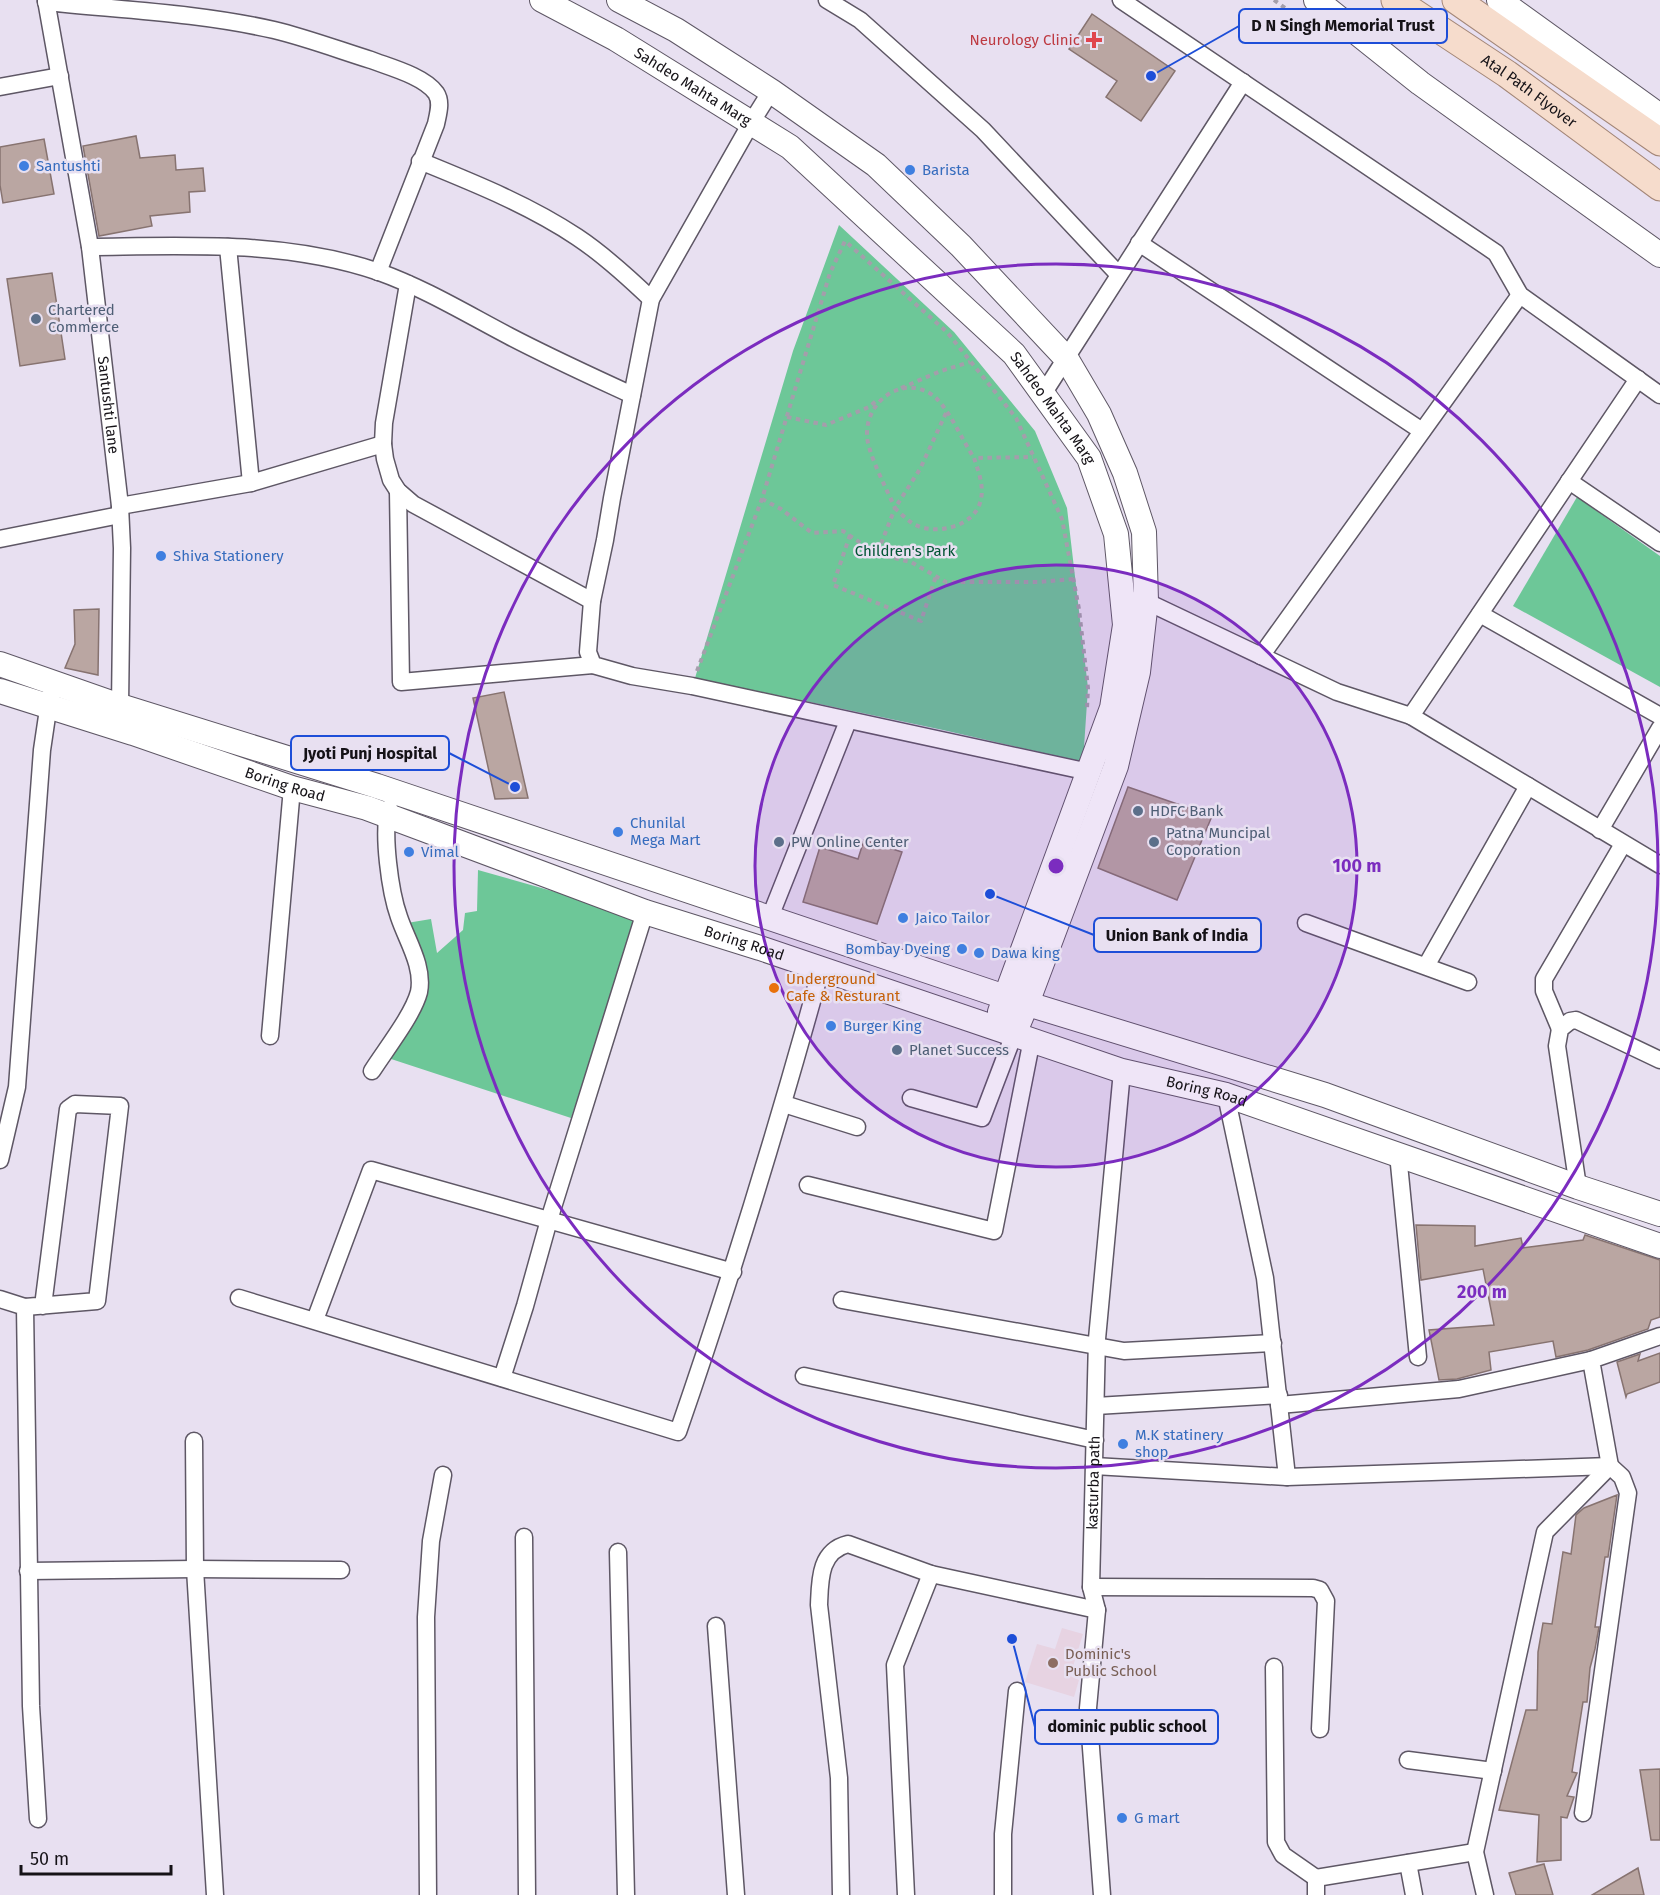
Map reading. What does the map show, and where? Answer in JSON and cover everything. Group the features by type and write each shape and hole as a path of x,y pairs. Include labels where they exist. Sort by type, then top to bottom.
{"main road":[{"name":"Atal Path Flyover","path":"1395,0 1507,74 1660,187"},
{"path":"1456,0 1660,142"}],"street":[{"name":"Sahdeo Mahta Marg","path":"542,0 616,39 790,147 1014,354 1089,458 1116,534 1125,625 1112,708 1089,772 1016,1000 1013,1034"},
{"name":"Sahdeo Mahta Marg","path":"619,0 676,30 771,91 876,165 961,246 1066,358 1099,414 1125,473 1144,532 1146,601 1138,672 1116,766 1016,1000"},
{"path":"827,0 860,20 984,130 1119,276"},
{"path":"1121,0 1496,253 1520,295 1660,395"},
{"path":"1316,0 1420,83 1660,255"},
{"path":"1499,0 1660,116"},
{"path":"46,1 168,12 273,30 312,40 396,69 424,82 436,93 440,108 436,124 378,272"},
{"name":"Santushti lane","path":"46,1 90,247 120,510 122,548 120,706"},
{"path":"0,87 60,76"},
{"path":"1043,394 1243,82"},
{"path":"593,665 588,652 592,601 651,299 771,91"},
{"path":"420,161 508,199 577,237 615,266 651,299"},
{"path":"1139,243 1422,431"},
{"path":"90,247 208,245 303,255 378,272 408,284 533,348 632,395"},
{"path":"228,247 251,483"},
{"path":"408,284 384,423 383,444 392,480 398,491 413,504 592,601"},
{"path":"1261,656 1520,295"},
{"path":"1411,716 1638,380"},
{"path":"0,539 120,510 251,483 383,444"},
{"path":"1569,482 1660,543"},
{"path":"398,491 401,682 593,665 632,676 692,686 1089,772"},
{"path":"1122,590 1337,692 1411,716 1660,865"},
{"path":"1480,614 1660,716"},
{"path":"0,664 120,706 393,791 1016,1000 1325,1095 1578,1187 1660,1214"},
{"path":"0,1160 17,1087 42,750 50,706 51,681"},
{"name":"Boring Road","path":"0,691 292,788 387,815 645,912 760,948 1122,1071 1226,1095 1660,1246"},
{"path":"770,917 848,721"},
{"path":"1600,830 1660,728"},
{"path":"1426,966 1528,786"},
{"path":"270,1036 292,788"},
{"path":"372,1071 411,1010 418,993 420,980 394,900 387,815 393,791"},
{"path":"1578,1187 1557,1046 1560,1029 1544,991 1544,979 1623,844"},
{"path":"502,1378 645,912"},
{"path":"1306,923 1468,982"},
{"path":"239,1298 678,1432 733,1272 784,1104 821,969"},
{"path":"1560,1029 1570,1021 1576,1020 1660,1060"},
{"path":"911,1098 982,1118 1013,1034"},
{"path":"808,1185 994,1231 1013,1034"},
{"name":"kasturba path","path":"1102,1895 1088,1708 1097,1610 1091,1587 1097,1347 1122,1071"},
{"path":"1226,1095 1265,1278 1287,1477"},
{"path":"0,1299 25,1307 43,1306 97,1301 120,1106 75,1104 68,1109 43,1306"},
{"path":"784,1104 857,1127"},
{"path":"1398,1154 1418,1357"},
{"path":"315,1320 371,1170 733,1272"},
{"path":"842,1299 1097,1347 1137,1352 1273,1343"},
{"path":"25,1307 31,1706 38,1819"},
{"path":"1096,1406 1279,1400 1458,1389 1591,1360 1660,1336"},
{"path":"1583,1813 1628,1493 1622,1477 1610,1466 1591,1360"},
{"path":"804,1376 1095,1440"},
{"path":"194,1441 195,1569 215,1895"},
{"path":"1094,1466 1287,1477 1610,1466"},
{"path":"1485,1895 1474,1852 1545,1532 1610,1466"},
{"path":"428,1895 426,1617 431,1541 443,1475"},
{"path":"524,1537 527,1895"},
{"path":"842,1895 839,1778 819,1605 820,1581 825,1560 841,1546 848,1544 931,1574 1097,1610"},
{"path":"618,1552 626,1895"},
{"path":"28,1571 341,1570"},
{"path":"906,1895 895,1665 931,1574"},
{"path":"1091,1587 1313,1588 1320,1590 1326,1601 1320,1729"},
{"path":"716,1626 736,1895"},
{"path":"1274,1667 1276,1842 1283,1855 1316,1887 1408,1863 1474,1852"},
{"path":"1003,1895 1003,1834 1017,1691"},
{"path":"1408,1760 1492,1772"},
{"path":"1408,1863 1414,1895"}],"path":[{"path":"692,686 762,499 830,273 845,241 946,332 1016,418 1062,519 1088,688 1086,720"},
{"path":"787,417 826,425 869,407 884,395 941,370 970,362"},
{"path":"907,388 924,391 936,399 946,413 974,458 980,478 981,499 975,513 955,526 933,530 913,524 895,508 866,436 868,420 873,407 884,395 907,388"},
{"path":"877,554 895,508 920,469 946,413"},
{"path":"974,458 1034,457"},
{"path":"762,499 781,509 812,533 843,531 877,554 911,562 946,582 1039,582 1073,579"},
{"path":"849,535 833,585 921,621 936,576"}],"shaded area":[{"name":"Dominic's Public School","path":"1062,1628 1083,1634 1070,1676 1079,1680 1074,1697 1025,1682 1037,1644 1055,1649"}],"green space":[{"name":"Children's Park","path":"839,225 954,332 1035,431 1067,508 1088,688 1083,762 695,678 793,351"},
{"path":"1577,497 1660,556 1660,687 1513,606"},
{"path":"478,870 640,916 571,1118 385,1057 416,1013 429,978 407,923 431,919 437,953 463,930 465,913 477,911"}],"building":[{"path":"1092,14 1175,71 1141,121 1106,97 1117,81 1069,49"},
{"path":"136,136 140,158 175,155 176,170 203,168 205,191 189,192 190,212 150,216 152,226 99,236 83,146"},
{"name":"Santushti","path":"44,139 54,194 3,203 0,185 0,147"},
{"name":"Chartered Commerce","path":"52,273 65,359 20,366 7,279"},
{"path":"99,609 98,675 65,668 75,644 74,610"},
{"path":"504,692 528,798 495,799 473,698"},
{"name":"Patna Muncipal Coporation","path":"1128,787 1212,816 1177,900 1098,868"},
{"path":"864,840 902,852 877,924 803,902 820,847 858,859"},
{"path":"1416,1225 1475,1226 1475,1246 1521,1238 1523,1248 1583,1240 1585,1235 1660,1260 1660,1317 1651,1320 1648,1329 1588,1350 1556,1357 1553,1341 1489,1352 1491,1370 1457,1379 1439,1380 1429,1330 1494,1325 1483,1269 1421,1280"},
{"path":"1660,1353 1660,1382 1627,1394 1626,1397 1617,1362 1640,1354 1638,1361"},
{"path":"1617,1495 1608,1557 1605,1557 1595,1627 1599,1627 1590,1668 1587,1702 1583,1702 1572,1772 1577,1773 1567,1796 1574,1797 1567,1818 1561,1817 1561,1860 1537,1862 1539,1815 1499,1810 1526,1710 1537,1710 1538,1652 1543,1623 1552,1624 1563,1552 1571,1554 1576,1515 1584,1508"},
{"path":"1660,1769 1660,1840 1651,1840 1640,1770"},
{"path":"1544,1864 1553,1895 1516,1895 1509,1873"},
{"path":"1638,1868 1644,1895 1592,1895"}],"place":[{"name":"Neurology Clinic","path":"1094,40"},
{"name":"D N Singh Memorial Trust","path":"1151,76"},
{"name":"Santushti","path":"24,166"},
{"name":"Barista","path":"910,170"},
{"name":"Chartered Commerce","path":"36,319"},
{"name":"Shiva Stationery","path":"161,556"},
{"name":"Jyoti Punj Hospital","path":"515,787"},
{"name":"HDFC Bank","path":"1138,811"},
{"name":"Chunilal Mega Mart","path":"618,832"},
{"name":"PW Online Center","path":"779,842"},
{"name":"Patna Muncipal Coporation","path":"1154,842"},
{"name":"Vimal","path":"409,852"},
{"name":"Union Bank of India","path":"990,894"},
{"name":"Jaico Tailor","path":"903,918"},
{"name":"Bombay Dyeing","path":"962,949"},
{"name":"Dawa king","path":"979,953"},
{"name":"Underground Cafe & Resturant","path":"774,988"},
{"name":"Burger King","path":"831,1026"},
{"name":"Planet Success","path":"897,1050"},
{"name":"M.K statinery shop","path":"1123,1444"},
{"name":"dominic public school","path":"1012,1639"},
{"name":"Dominic's Public School","path":"1053,1663"},
{"name":"G mart","path":"1122,1818"}]}
